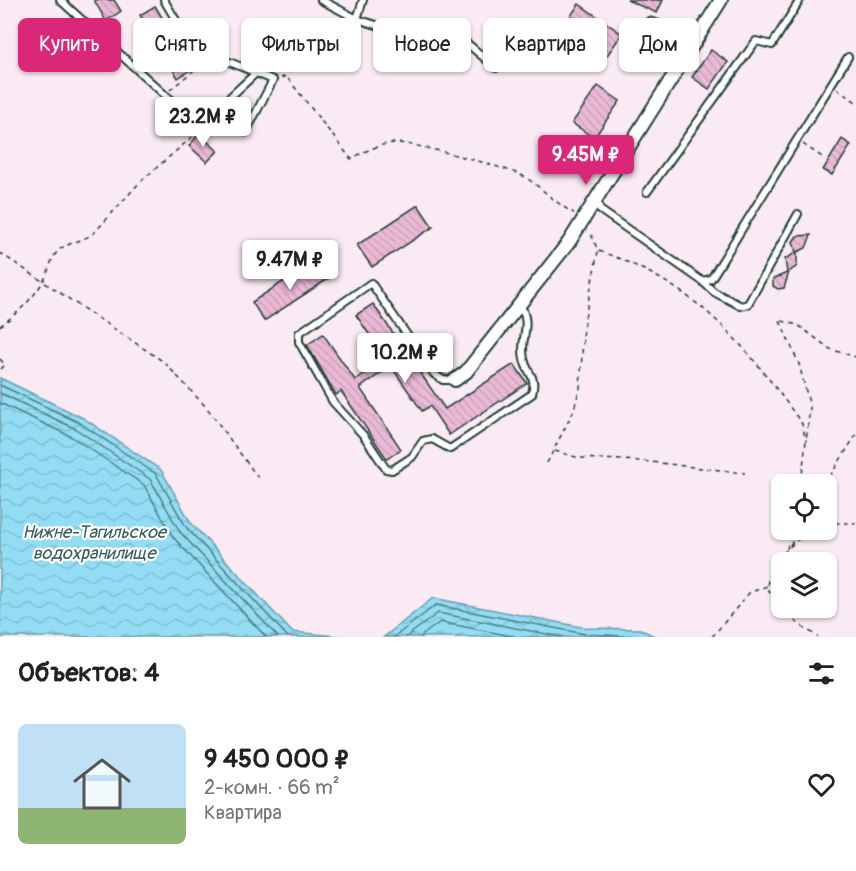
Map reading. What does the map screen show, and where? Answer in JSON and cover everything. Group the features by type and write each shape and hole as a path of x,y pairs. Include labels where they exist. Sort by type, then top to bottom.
{"street":[{"path":"699,34 721,0"},
{"path":"455,380 466,372 569,242 675,72"}],"lane":[{"path":"60,0 165,94 202,123 257,72 273,80 246,132"},
{"path":"164,0 176,18"},
{"path":"321,0 355,18"},
{"path":"357,18 363,0"},
{"path":"647,192 756,41 772,45 800,0"},
{"path":"361,20 386,28 454,32 483,57"},
{"path":"702,281 711,279 848,57"},
{"path":"597,197 600,210 702,281 714,292 741,306 748,304 798,214"},
{"path":"455,380 442,380 434,374 371,283 299,333 299,342 333,402 364,436 386,469 392,470 412,457 423,441 432,440 450,449 532,394 534,379 524,359 527,316 520,304"}],"path":[{"path":"165,94 191,72"},
{"path":"273,80 286,76 351,159 372,148 394,143 413,144 521,175 561,206 584,217 598,251 584,323 579,388 573,412 547,463"},
{"path":"830,85 856,102"},
{"path":"0,326 17,314 44,280 57,251 86,240 94,233 140,182 199,131 202,123"},
{"path":"796,140 822,157"},
{"path":"598,251 636,264 674,285 728,329 777,388 802,424 806,441"},
{"path":"0,253 44,280 164,362 207,408 259,479"},
{"path":"802,474 810,407 799,364 780,321 798,326 830,349 856,357"},
{"path":"0,359 5,365 0,370"},
{"path":"831,474 856,435"},
{"path":"554,451 579,458 642,461 745,473"},
{"path":"837,523 856,523"},
{"path":"786,551 789,540"},
{"path":"711,637 749,593 767,586 776,562 794,540"},
{"path":"786,551 799,540"},
{"path":"767,586 771,592"},
{"path":"791,618 818,637"}],"water":[{"name":"Нижне-Тагильское водохранилище","path":"0,378 83,418 161,470 191,523 292,632 347,637 0,637"},
{"path":"433,598 586,628 640,629 656,637 384,637"}],"building":[{"path":"94,0 114,0 121,11 110,18 104,18"},
{"path":"627,0 663,0 657,13"},
{"path":"579,4 599,18 569,18"},
{"path":"155,6 162,18 142,18 140,15"},
{"path":"607,24 619,32 619,38 607,56"},
{"path":"711,50 728,62 709,89 692,77 696,72 699,72 699,67"},
{"path":"174,72 187,72 178,78"},
{"path":"598,86 620,101 594,138 572,123"},
{"path":"199,134 218,151 207,162 189,146"},
{"path":"842,139 851,145 832,175 823,170"},
{"path":"418,205 433,227 372,267 357,245"},
{"path":"811,235 806,248 797,252 797,266 789,272 784,288 778,289 773,286 773,279 787,273 785,259 796,253 793,242 797,236"},
{"path":"316,260 328,279 264,321 252,302"},
{"path":"373,304 445,409 514,364 527,383 449,435 430,406 422,411 391,366 360,388 401,449 387,459 341,391 336,395 307,345 323,334 355,380 386,359 356,315"}]}
